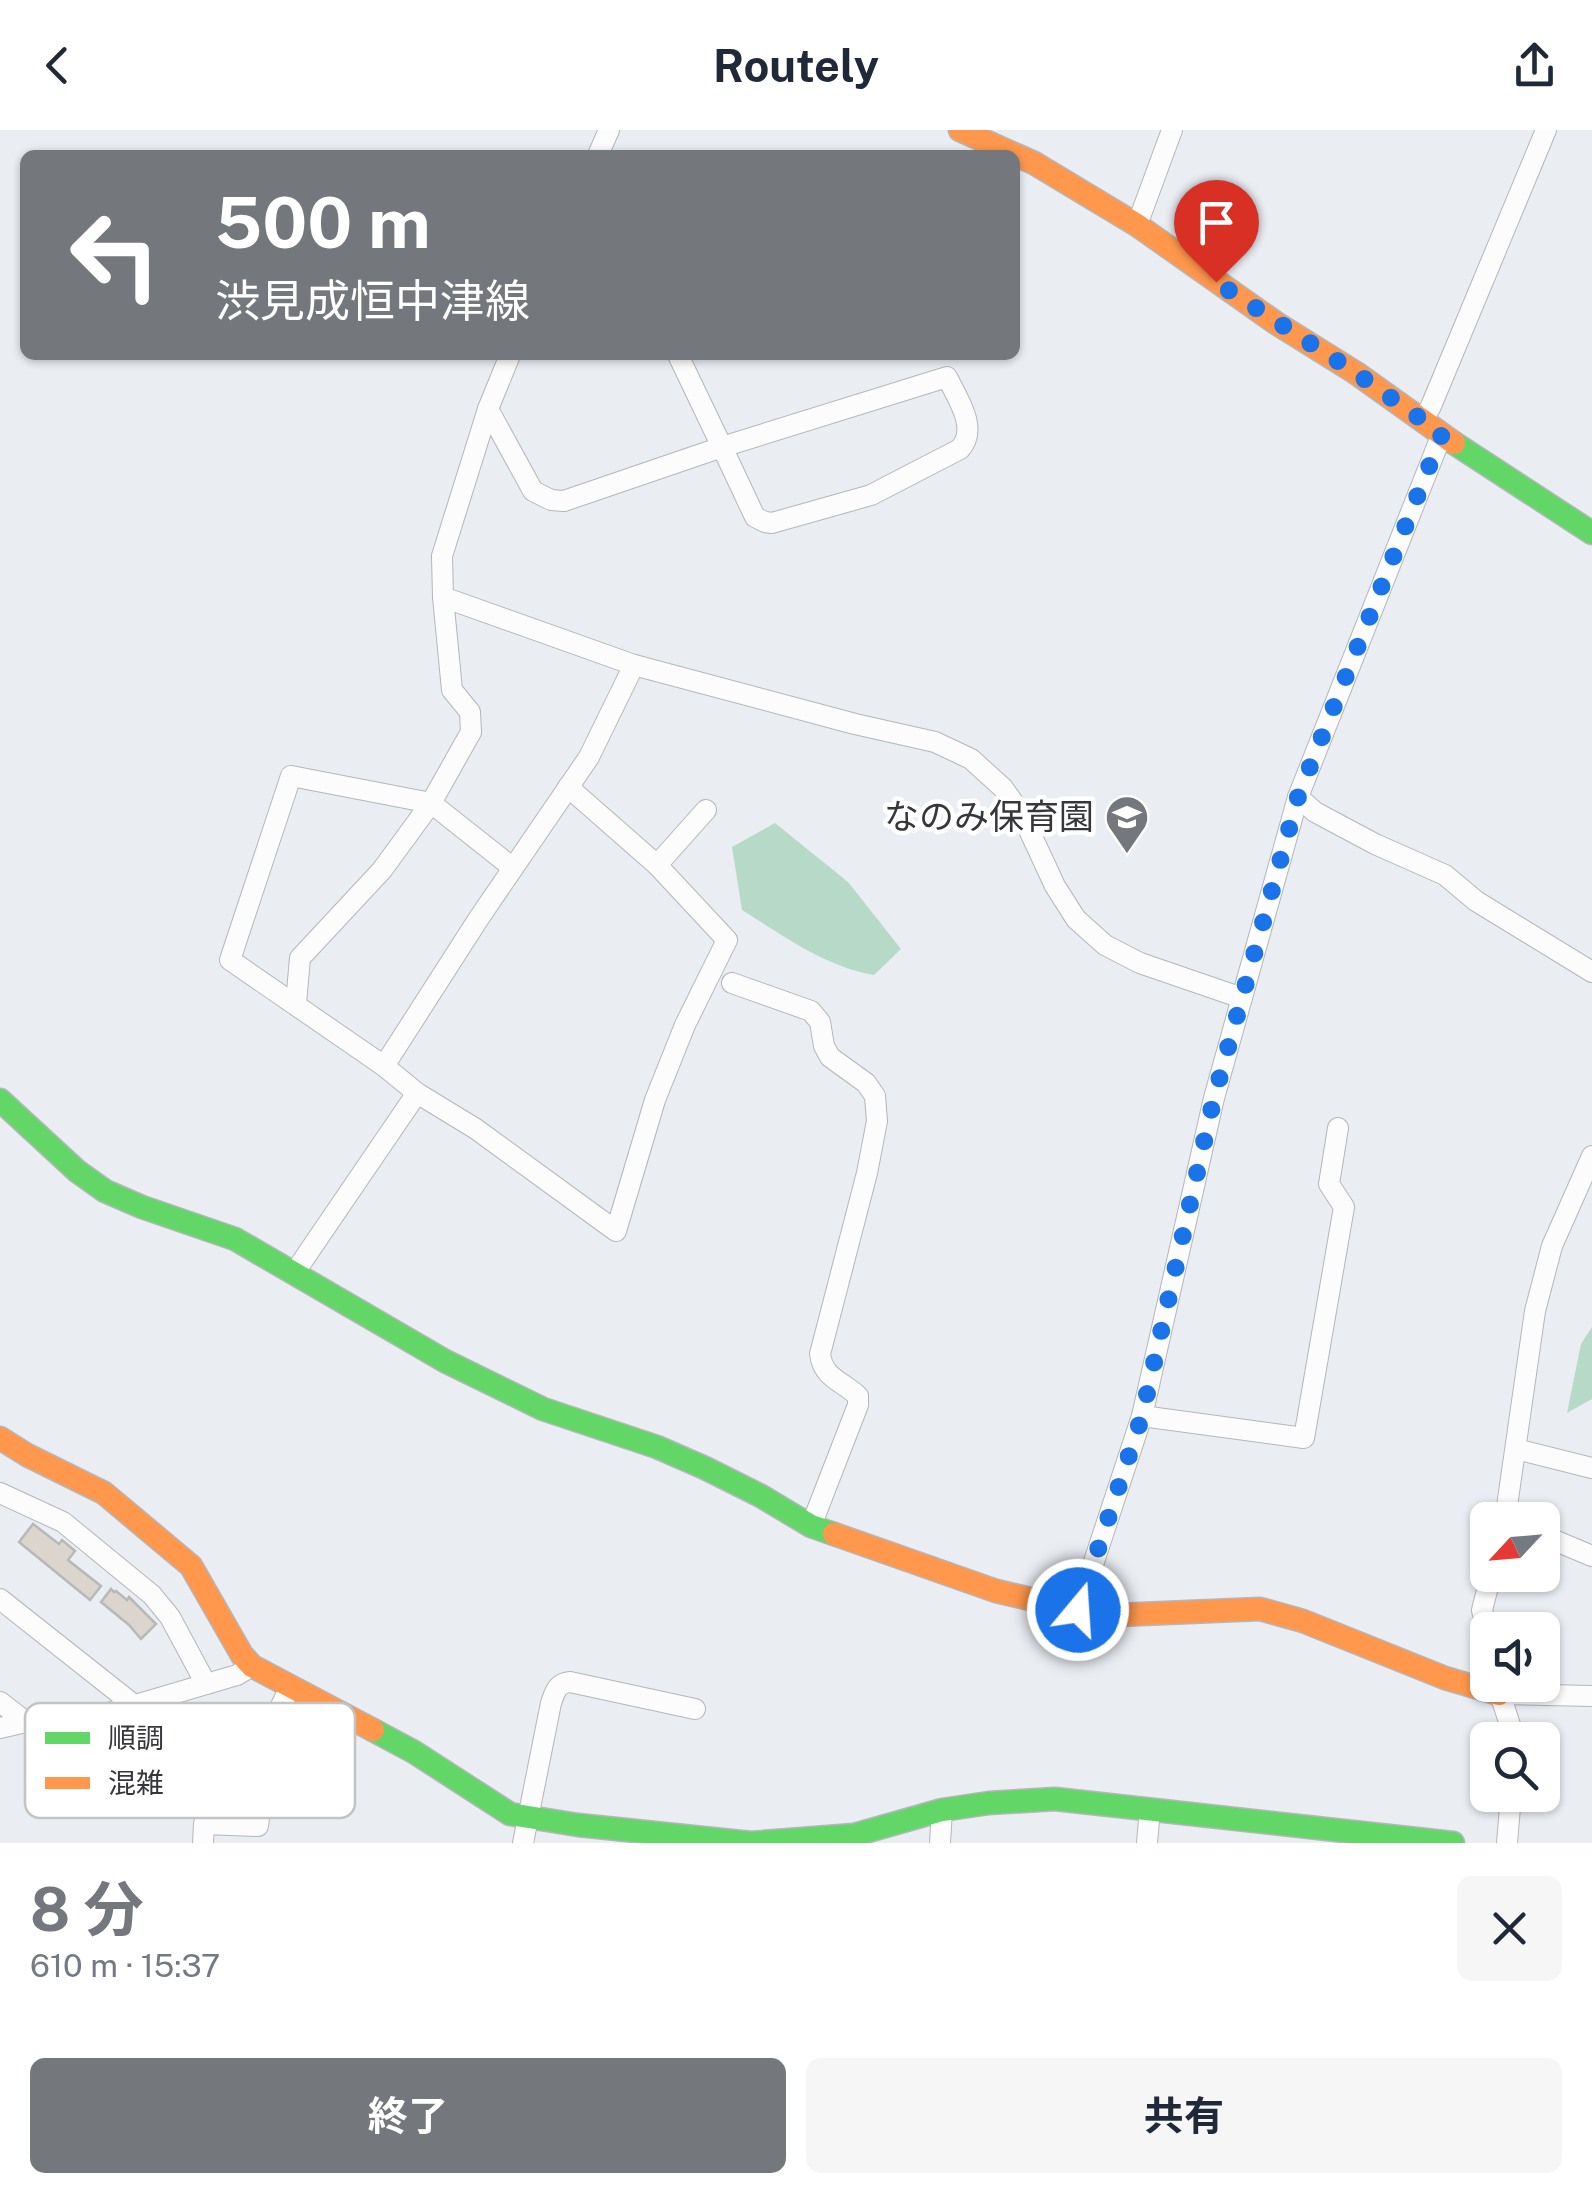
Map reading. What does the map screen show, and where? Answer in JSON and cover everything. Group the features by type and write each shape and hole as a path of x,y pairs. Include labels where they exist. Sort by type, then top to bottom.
{"street":[{"path":"960,130 1005,150"},
{"path":"1138,225 1172,130"},
{"path":"1422,420 1546,130"},
{"path":"1020,157 1138,225 1216,282 1592,533"},
{"path":"296,1003 300,958 382,870 431,804 471,732 470,712 452,690 442,556 488,409 508,360"},
{"path":"488,409 533,491 551,500 564,501 722,446 946,377 962,409 968,428 967,442 960,450 871,495 765,522 756,517 722,446 680,360"},
{"path":"1078,1610 1142,1416 1214,1098 1298,797 1442,434"},
{"path":"443,597 634,665 935,742 970,760 1003,788 1022,815 1055,886 1076,919 1105,945 1140,963 1242,998"},
{"path":"384,1066 588,757 634,665"},
{"path":"513,868 431,804 290,776 230,960 296,1003 417,1093 476,1129 616,1232 655,1100 685,1025 727,940 656,865 568,786"},
{"path":"1298,797 1316,812 1375,844 1445,876 1476,901 1592,972"},
{"path":"656,865 706,810"},
{"path":"732,983 811,1011 820,1022 830,1056 866,1083 875,1096 878,1121 867,1173 820,1354 825,1372 858,1396 858,1405 811,1526"},
{"path":"295,1272 417,1093"},
{"path":"0,1100 77,1171 105,1191 235,1239 445,1360 543,1409 673,1454 762,1496 811,1526 996,1591 1078,1610 1117,1615 1260,1610 1303,1621 1445,1678 1470,1684"},
{"path":"1142,1416 1304,1438 1344,1207 1329,1184 1338,1128"},
{"path":"1509,1502 1536,1311 1552,1246 1592,1156"},
{"path":"0,1438 104,1493 152,1532 191,1566 252,1666 321,1703"},
{"path":"1516,1449 1592,1468"},
{"path":"0,1493 63,1522 152,1595 170,1616 206,1684"},
{"path":"1560,1543 1592,1556"},
{"path":"0,1599 131,1703"},
{"path":"141,1703 241,1673 252,1666"},
{"path":"523,1843 551,1703 560,1685 570,1682 695,1709"},
{"path":"282,1703 290,1687"},
{"path":"1560,1694 1592,1696"},
{"path":"0,1702 25,1721"},
{"path":"355,1721 414,1752 510,1814 616,1830 751,1843 854,1835 942,1810 1055,1799 1150,1809 1316,1836 1453,1843"},
{"path":"0,1728 25,1722"},
{"path":"1147,1843 1150,1809"},
{"path":"940,1843 942,1810"},
{"path":"1507,1843 1510,1812"},
{"path":"203,1843 204,1824 258,1826 259,1818"}],"green space":[{"path":"775,823 848,882 901,949 874,975 821,957 742,910 732,847"},
{"path":"1592,1327 1592,1399 1567,1413 1581,1344"}],"building":[{"path":"33,1524 75,1551 68,1560 101,1586 90,1600 19,1542"},
{"path":"111,1589 127,1600 129,1597 156,1624 141,1639 101,1602"}],"traffic: fast":[{"path":"1454,443 1592,533"},
{"path":"0,1100 77,1171 105,1191 235,1239 445,1361 543,1409 657,1447 705,1468 811,1526 834,1534"},
{"path":"373,1730 510,1814 578,1825 751,1843 854,1835 942,1810 1055,1799 1453,1843"}],"traffic: slow":[{"path":"960,130 1005,150"},
{"path":"1020,157 1137,225 1454,443"},
{"path":"0,1438 104,1493 191,1566 252,1666 322,1703"},
{"path":"834,1534 996,1591 1078,1610 1117,1615 1260,1609 1303,1621 1470,1685"},
{"path":"355,1720 373,1730"}],"place":[{"name":"なのみ保育園","path":"1127,855"}],"route":[{"path":"1078,1610 1142,1416 1214,1098 1298,797 1442,434 1216,282"}]}
